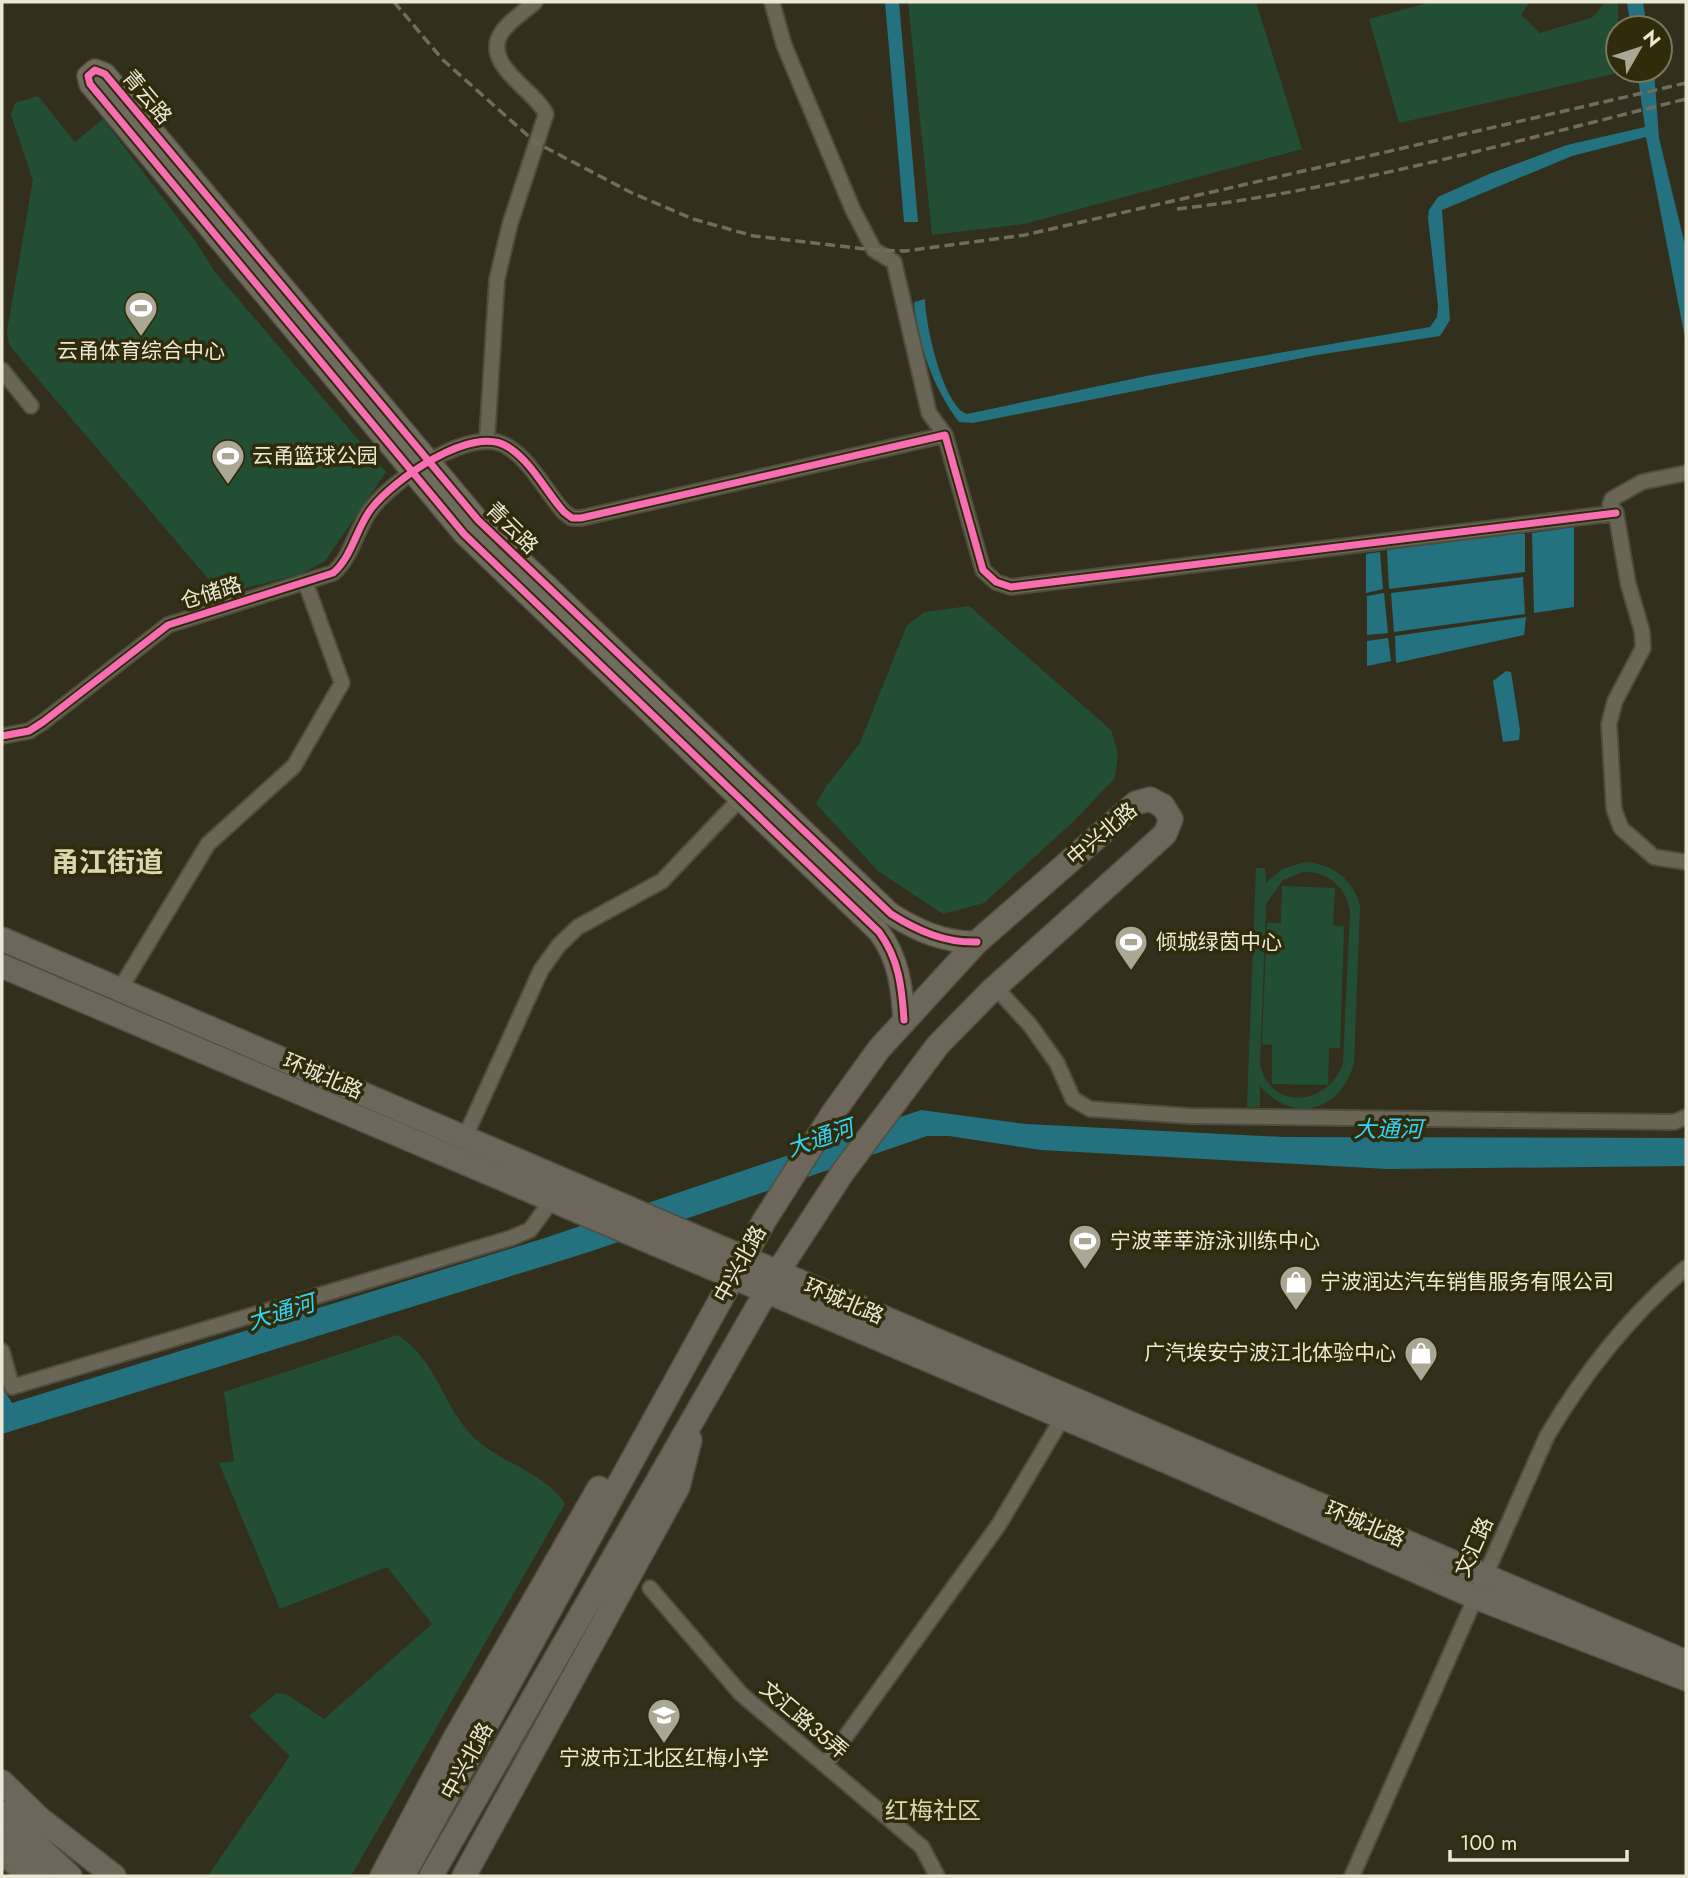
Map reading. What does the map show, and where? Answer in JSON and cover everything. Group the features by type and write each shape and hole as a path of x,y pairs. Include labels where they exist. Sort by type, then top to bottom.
{"main road":[{"name":"中兴北路","path":"403,1876 739,1267 794,1172 872,1060 904,1020 977,942 1136,803 1150,799 1163,806 1171,819 1161,839 996,988 938,1045 843,1172 772,1282 431,1876"},
{"name":"环城北路","path":"2,939 691,1234 739,1267"},
{"name":"环城北路","path":"2,966 660,1245 739,1267 1063,1417 1475,1597 1686,1679"},
{"name":"环城北路","path":"772,1282 1485,1576 1686,1662"},
{"path":"382,1876 455,1738 656,1390 701,1336"},
{"path":"464,1876 678,1487 697,1413"},
{"path":"2,1782 39,1818 114,1876"},
{"path":"2,1813 41,1865"},
{"path":"2,1842 41,1865 70,1876"}],"street":[{"path":"535,2 502,31 497,42 502,64 546,114 513,212 497,279 487,439 509,447 564,512 572,518 581,518 945,435"},
{"path":"772,2 784,45 853,210 874,250 894,262 929,414 945,435 983,570 996,582 1011,587 1616,513"},
{"name":"青云路","path":"904,1020 898,969 887,943 464,534 421,467 105,74 95,70 88,76 90,84 421,467 891,914 926,933 960,942 977,942"},
{"path":"2,370 31,406"},
{"name":"仓储路","path":"2,736 29,730 43,722 168,625 306,584 340,568 370,509 421,467 461,447 487,439"},
{"path":"1686,473 1642,482 1612,499 1610,505 1616,513 1628,583 1643,631 1643,648 1615,701 1609,724 1614,809 1621,828 1654,857 1686,862"},
{"path":"120,989 208,844 294,766 342,683 306,584"},
{"path":"465,1137 541,970 559,945 578,927 662,881 740,799"},
{"path":"996,988 1030,1025 1057,1062 1073,1099 1090,1108 1190,1116 1674,1122 1686,1117"},
{"path":"2,1351 9,1388 511,1238 530,1230 552,1200"},
{"name":"文汇路","path":"1352,1876 1547,1436 1579,1382 1614,1338 1686,1268"},
{"path":"825,1765 998,1526 1063,1417"},
{"name":"文汇路35弄","path":"650,1588 741,1694 922,1847 937,1876"},
{"path":"2,1857 22,1876"}],"green space":[{"path":"908,2 1256,2 1302,149 1024,224 932,235"},
{"path":"1431,2 1530,2 1521,15 1540,33 1593,17 1605,2 1618,2 1618,14 1604,14 1604,76 1399,123 1369,19"},
{"name":"云甬体育综合中心","path":"38,96 75,142 103,119 196,242 215,272 386,472 325,561 301,574 221,594 9,345 7,331 33,180 11,115 15,103"},
{"path":"969,606 1111,730 1118,754 1115,778 1075,820 984,903 943,914 878,871 816,804 860,743 907,625 925,612"},
{"path":"1305,862 1333,870 1346,880 1360,905 1354,1063 1348,1079 1328,1102 1301,1109 1287,1106 1260,1086 1260,1107 1247,1107 1256,868 1265,868 1266,883 1282,869","holes":["1303,872 1312,872 1335,882 1345,895 1350,912 1343,1063 1326,1088 1300,1098 1275,1090 1266,1080 1260,1064 1266,904 1283,880"]},
{"path":"1282,886 1335,888 1333,925 1344,926 1340,1048 1329,1048 1328,1085 1272,1084 1272,1045 1262,1044 1267,923 1281,923"},
{"path":"398,1335 421,1356 467,1430 490,1450 532,1474 556,1492 565,1504 351,1876 208,1876 290,1756 249,1716 277,1693 286,1694 324,1719 432,1624 387,1567 280,1609 219,1463 234,1461 224,1392"}],"water":[{"path":"885,2 899,2 918,222 904,222"},
{"path":"1627,2 1643,2 1645,14 1629,14"},
{"path":"1639,84 1655,84 1659,138 1686,249 1686,343 1646,137 1572,156 1442,210 1450,320 1440,336 1317,355 973,423 959,422 928,365 914,302 925,299 932,344 943,380 958,408 967,414 1151,375 1430,327 1437,317 1438,306 1428,218 1429,210 1438,197 1489,174 1567,145 1645,127"},
{"path":"1574,527 1574,607 1534,613 1532,533"},
{"path":"1525,534 1525,572 1389,589 1387,550"},
{"path":"1380,552 1383,589 1366,593 1366,554"},
{"path":"1523,577 1525,614 1394,632 1391,593"},
{"path":"1384,593 1388,633 1367,635 1367,596"},
{"path":"1526,617 1524,635 1396,663 1395,636"},
{"path":"1388,638 1391,661 1367,666 1367,641"},
{"path":"1506,671 1511,672 1520,730 1519,740 1503,742 1493,681"},
{"path":"921,1110 1026,1124 1284,1137 1686,1138 1686,1166 1387,1169 1041,1150 949,1136 927,1136 589,1252 2,1434 2,1387 12,1403 548,1237"}],"railway":[{"path":"394,2 443,60 535,142 632,193 693,219 754,236 874,250 905,251 1025,235 1686,83"},
{"path":"1177,209 1369,176 1686,99"}],"cycle path":[{"path":"904,1020 895,963 879,932 464,534 90,84 88,76 95,70 105,74 478,520 891,914 932,935 977,942"},
{"path":"2,736 29,731 43,722 168,625 333,573 345,559 371,509 382,497 415,470 435,458 475,442 493,442 508,447 531,468 564,512 572,518 581,518 945,435 983,570 996,582 1011,587 1616,513"}],"place":[{"name":"云甬体育综合中心","path":"141,338"},
{"name":"云甬篮球公园","path":"228,486"},
{"name":"倾城绿茵中心","path":"1131,972"},
{"name":"宁波莘莘游泳训练中心","path":"1085,1271"},
{"name":"宁波润达汽车销售服务有限公司","path":"1296,1312"},
{"name":"广汽埃安宁波江北体验中心","path":"1421,1383"},
{"name":"宁波市江北区红梅小学","path":"664,1745"}],"district":[{"name":"甬江街道","path":"107,862"},
{"name":"红梅社区","path":"933,1810"}],"water label":[{"name":"大通河","path":"1388,1129"},
{"name":"大通河","path":"820,1138"},
{"name":"大通河","path":"281,1312"}]}
